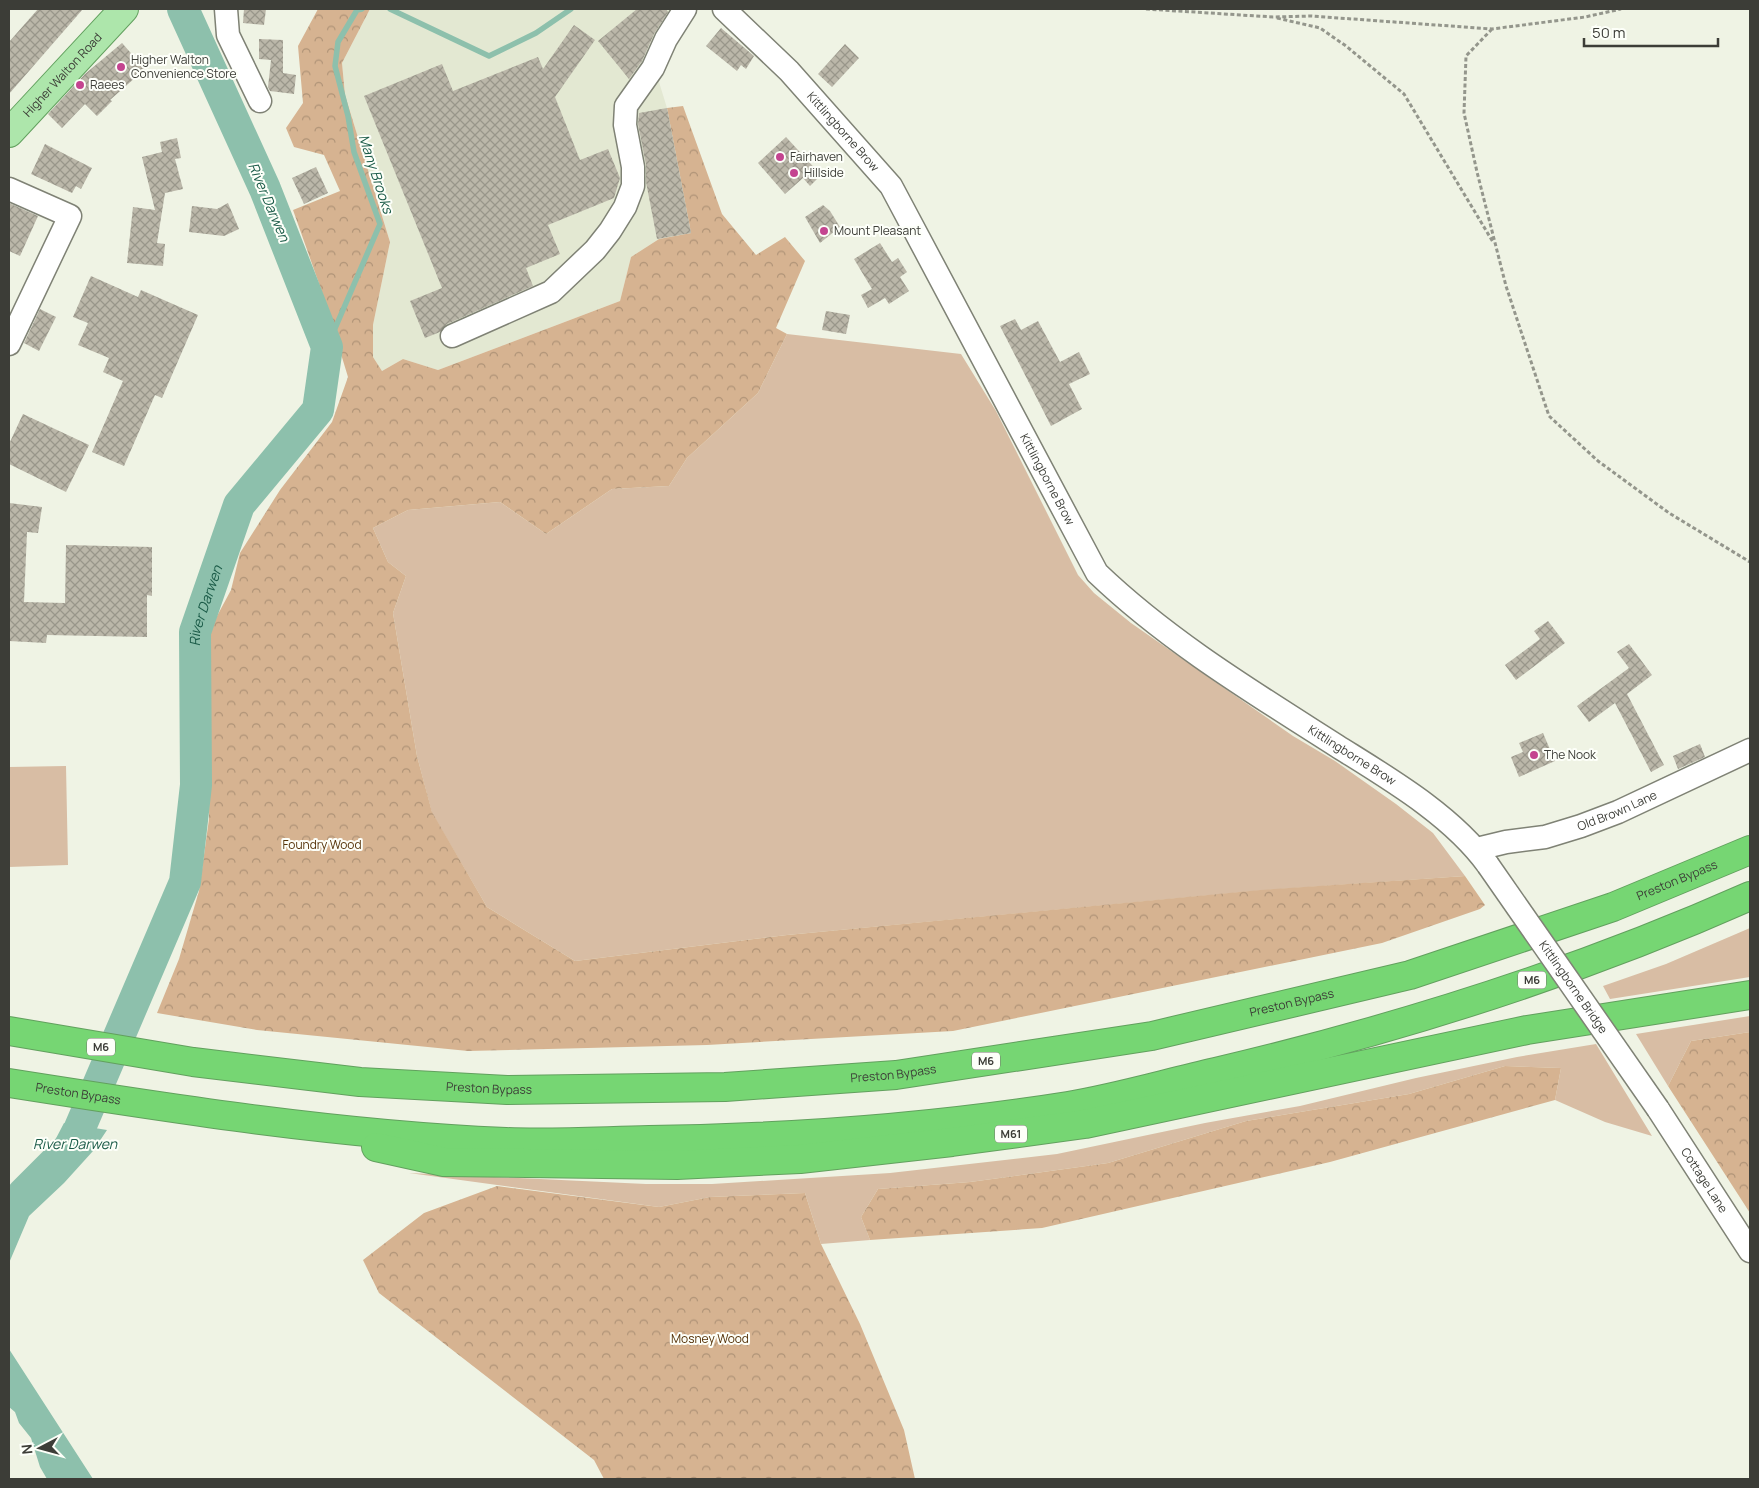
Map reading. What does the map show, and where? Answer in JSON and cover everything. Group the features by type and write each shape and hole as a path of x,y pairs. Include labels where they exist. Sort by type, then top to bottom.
{"highway":[{"name":"Preston Bypass","path":"9,1031 193,1062 360,1082 507,1090 725,1087 896,1075 1152,1036 1410,975 1613,907 1750,850"},
{"name":"M6","path":"265,1121 348,1132 509,1142 758,1138 954,1122 1072,1105 1308,1050 1490,995 1685,925 1750,896"},
{"name":"M61","path":"265,1121 444,1162 677,1165 800,1159 952,1142 1085,1124 1527,1030 1750,995"},
{"name":"Preston Bypass","path":"9,1083 188,1112 265,1121"}],"main road":[{"name":"Higher Walton Road","path":"9,132 117,11"}],"street":[{"path":"226,9 228,36 260,101"},
{"path":"452,336 551,292 595,250 610,231 625,206 633,186 625,125 626,106 653,68 666,39 685,9"},
{"name":"Kittlingborne Brow","path":"724,9 789,71 891,186 1097,573 1121,596 1172,635 1253,692 1421,801 1482,857"},
{"path":"9,189 70,216 9,344"},
{"name":"Old Brown Lane","path":"1482,857 1506,842 1544,837 1618,812 1750,750"},
{"name":"Kittlingborne Bridge","path":"1482,857 1658,1110"},
{"name":"Cottage Lane","path":"1658,1110 1750,1250"}],"path":[{"path":"1146,9 1273,17 1311,16 1492,29 1585,17 1621,9"},
{"path":"1273,17 1320,28 1346,46 1404,94 1496,247"},
{"path":"1492,29 1466,56 1464,113 1496,247 1522,337 1549,416 1598,461 1669,513 1750,562"}],"shaded area":[{"path":"370,9 675,9 672,44 659,82 667,108 691,233 659,239 631,257 620,301 438,370 403,359 382,371 373,357 373,325 390,242 345,95 342,63"},
{"path":"787,334 961,354 996,411 1078,575 1094,593 1131,623 1293,736 1335,761 1396,804 1433,833 1465,876 1254,891 787,935 575,961 487,907 432,813 417,756 393,613 406,576 388,562 373,528 408,510 500,502 546,534 612,489 669,486 687,458 758,393"},
{"path":"66,766 68,865 9,867 9,767"},
{"path":"1750,928 1750,977 1610,999 1603,986 1666,964"},
{"path":"1750,1016 1750,1032 1691,1041 1668,1086 1636,1034"},
{"path":"1596,1044 1652,1136 1605,1122 1555,1100 1561,1068 1505,1066 1409,1094 1246,1121 1108,1163 970,1182 878,1189 861,1217 870,1240 821,1244 805,1193 710,1197 659,1207 409,1173 646,1184 712,1184 890,1173 1057,1154 1205,1123 1300,1106 1416,1078 1517,1057"}],"green space":[{"name":"Foundry Wood","path":"318,9 370,9 342,63 345,95 390,242 373,325 373,357 382,371 403,359 438,370 620,301 631,257 659,239 691,233 667,108 683,106 722,214 756,255 785,237 805,261 776,328 787,334 758,393 687,458 669,486 612,489 546,534 500,502 408,510 373,528 388,562 406,576 393,613 417,756 432,812 487,907 575,961 787,935 1260,890 1465,876 1485,905 1480,909 1382,943 953,1031 707,1045 468,1051 257,1030 157,1013 179,959 199,891 209,819 210,629 231,590 240,553 280,490 332,422 348,377 323,295 293,210 340,191 324,155 294,147 286,128 303,103 298,46"},
{"path":"1750,1032 1750,1213 1668,1086 1691,1041"},
{"path":"1505,1066 1561,1068 1555,1100 1330,1162 1042,1228 870,1240 861,1217 878,1189 970,1182 1108,1163 1246,1121 1409,1094"},
{"name":"Mosney Wood","path":"497,1186 659,1207 710,1197 805,1193 821,1244 860,1324 904,1430 915,1479 604,1479 594,1460 379,1293 363,1260 424,1213"}],"water":[{"name":"River Darwen","path":"64,1123 107,1130 93,1151 64,1183 29,1216 9,1263 9,1190 52,1146"},
{"path":"9,1349 93,1479 47,1479 40,1467 31,1438 19,1423 15,1412 9,1407"}],"building":[{"path":"38,9 83,9 9,94 9,42"},
{"path":"244,9 266,9 264,25 243,23"},
{"path":"637,9 666,9 668,12 654,34 642,61 629,79 598,41"},
{"path":"574,25 595,40 555,97 580,160 608,149 620,178 614,198 548,225 560,254 526,268 533,286 447,324 440,332 425,338 410,301 442,288 364,96 442,64 453,91 538,57 543,69"},
{"path":"721,28 754,56 746,69 741,65 737,71 706,46"},
{"path":"259,39 283,40 283,73 296,75 294,94 270,91 268,87 271,60 259,59"},
{"path":"122,43 145,69 110,100 112,101 97,116 85,104 62,128 48,114 85,74"},
{"path":"845,44 859,58 832,87 818,74"},
{"path":"667,108 691,233 657,239 646,182 646,165 638,124 639,113"},
{"path":"786,137 821,175 810,186 803,178 785,194 758,163"},
{"path":"177,138 181,158 175,159 183,189 165,193 157,243 165,244 163,266 127,263 133,207 155,210 142,157 162,152 160,142"},
{"path":"45,144 92,168 81,189 76,186 72,193 31,174"},
{"path":"316,167 328,193 304,204 292,178"},
{"path":"9,203 38,216 20,256 9,251"},
{"path":"228,203 239,229 224,236 189,232 192,206 217,209"},
{"name":"Mount Pleasant","path":"823,205 830,211 840,227 820,243 805,217"},
{"path":"880,243 892,262 898,258 907,272 900,277 909,291 889,304 885,298 868,308 861,295 872,289 854,259"},
{"path":"91,276 138,297 141,290 198,315 162,398 155,395 124,466 92,452 123,381 103,372 109,358 78,345 88,323 73,317"},
{"path":"40,309 56,317 39,351 24,343"},
{"path":"826,311 850,315 846,334 822,330"},
{"path":"1015,319 1021,330 1038,321 1060,362 1079,352 1090,374 1069,384 1082,409 1051,426 1000,326"},
{"path":"23,414 89,445 66,492 9,464 9,444"},
{"path":"9,503 42,507 38,533 27,532 24,602 65,603 66,545 152,547 152,596 147,595 147,637 47,635 46,643 9,641"},
{"path":"1548,621 1565,643 1516,680 1505,665 1540,639 1534,631"},
{"path":"1629,644 1652,675 1627,694 1664,765 1651,772 1615,703 1589,722 1577,706 1629,668 1617,652"},
{"name":"The Nook","path":"1543,733 1555,761 1519,777 1511,757 1523,752 1519,743"},
{"path":"1700,744 1705,757 1678,769 1673,756"}],"waterway":[{"name":"River Darwen","path":"9,1217 23,1194 73,1144 185,882 196,785 195,632 239,505 318,410 327,347 265,189 183,9"},
{"name":"Many Brooks","path":"327,347 380,224 354,152 348,116 335,66 338,42 357,10 362,9"},
{"name":"Many Brooks","path":"390,9 489,56 536,33 571,9"}],"place":[{"name":"Higher Walton Convenience Store","path":"121,67"},
{"name":"Raees","path":"80,85"},
{"name":"Fairhaven","path":"780,157"},
{"name":"Hillside","path":"794,173"},
{"name":"Mount Pleasant","path":"824,231"},
{"name":"The Nook","path":"1534,755"}]}
